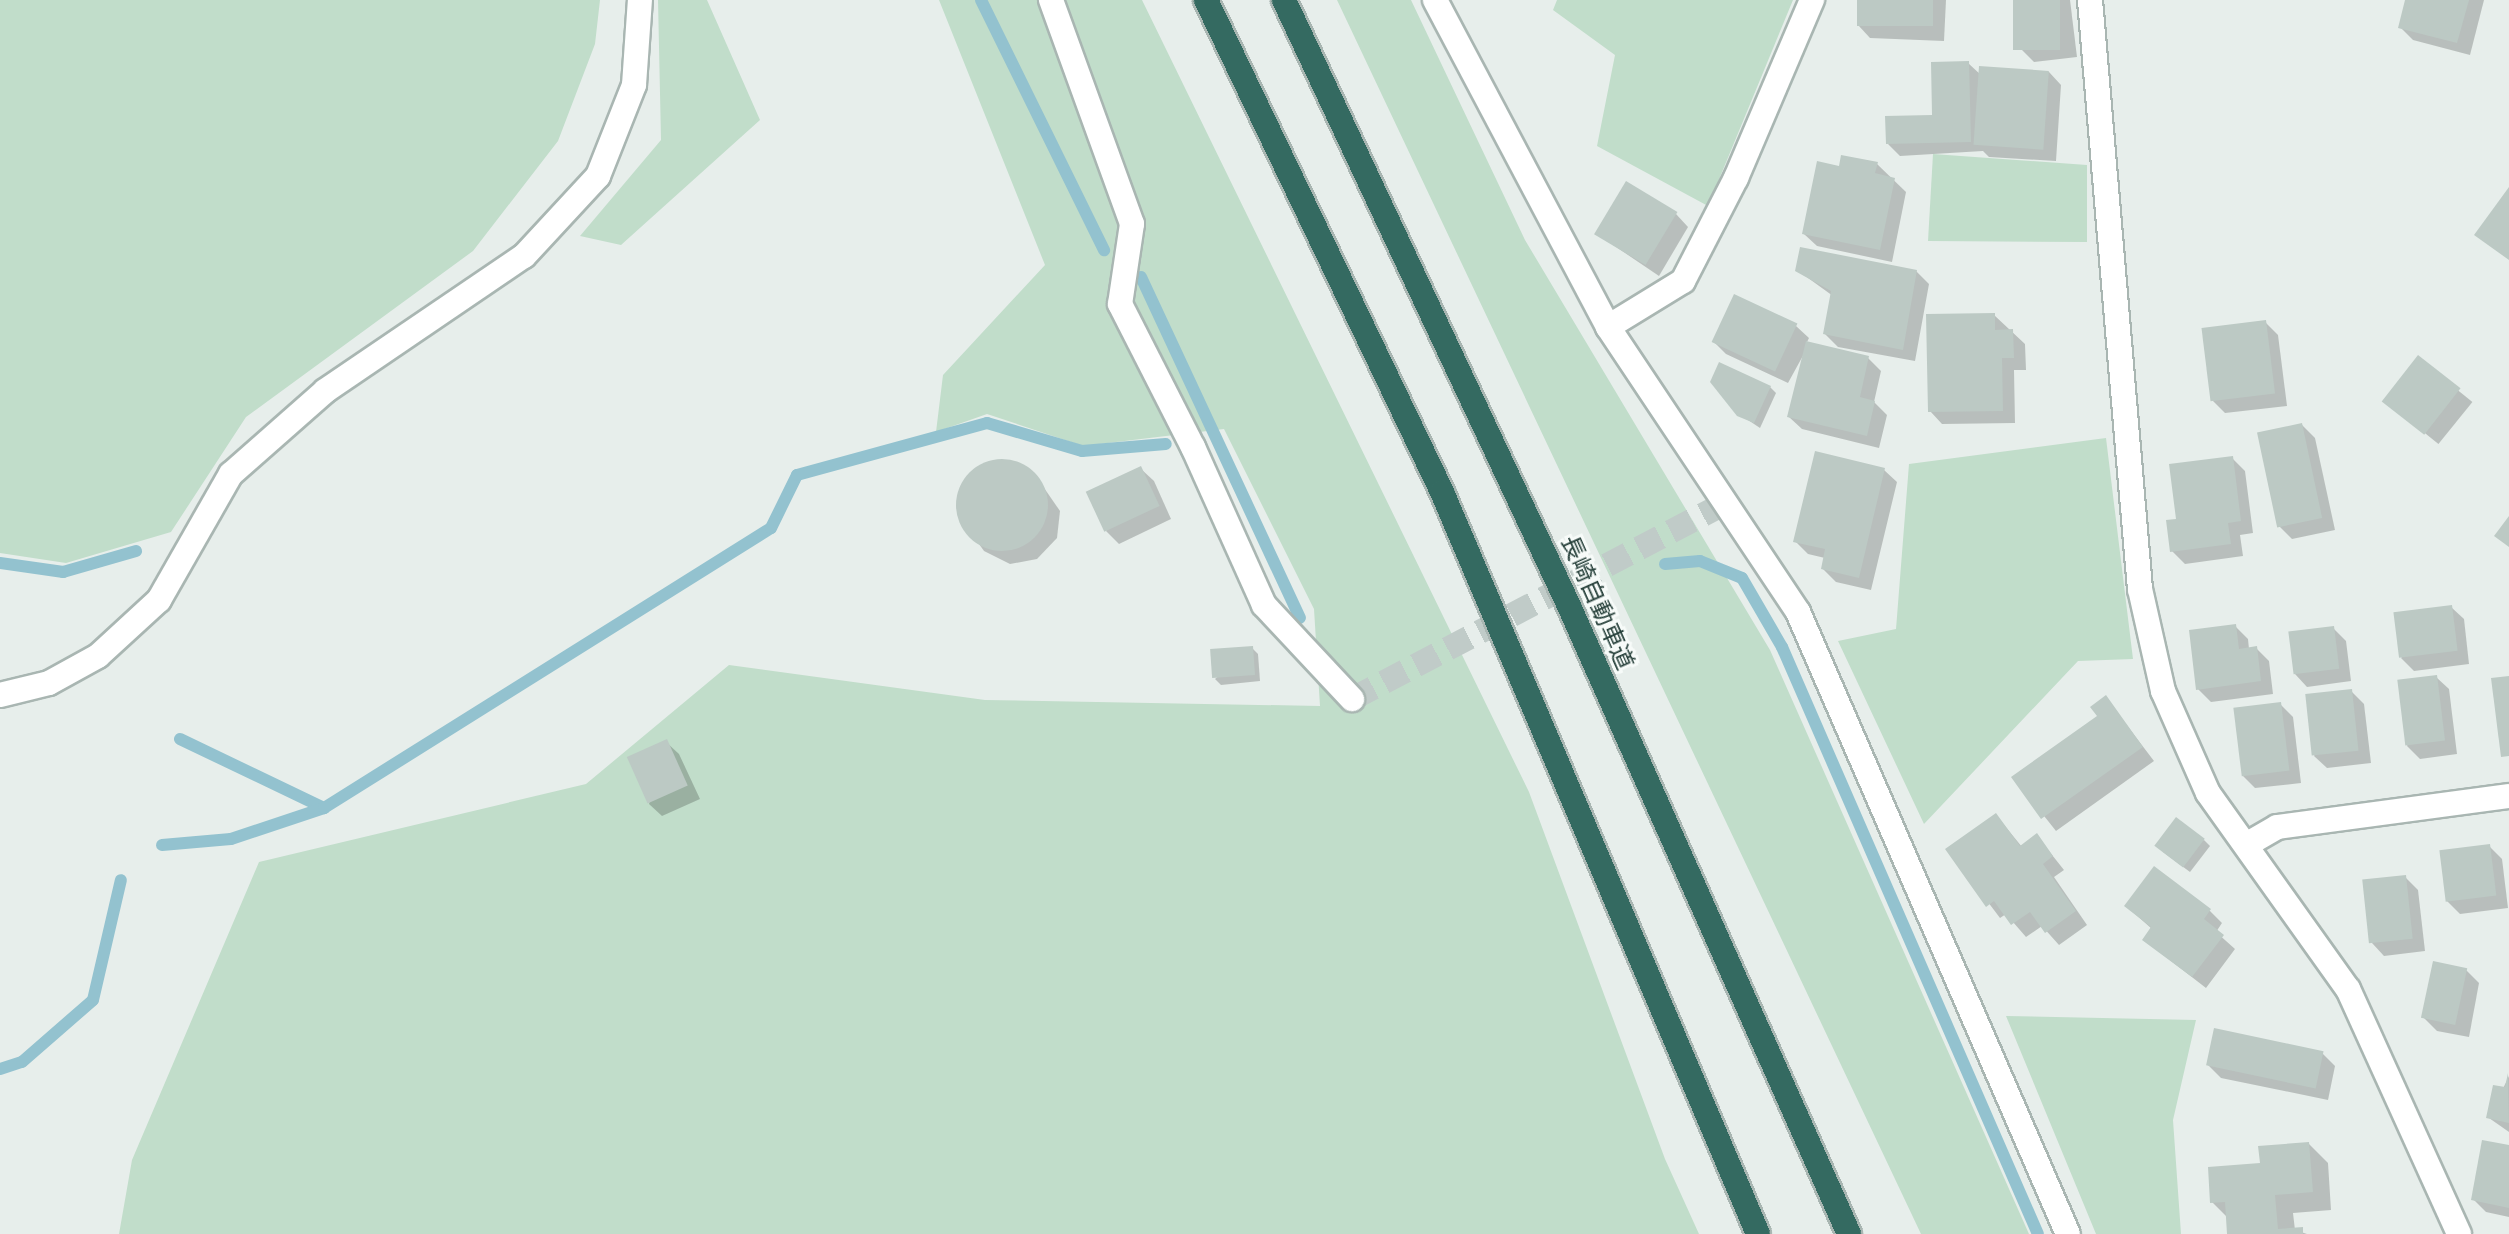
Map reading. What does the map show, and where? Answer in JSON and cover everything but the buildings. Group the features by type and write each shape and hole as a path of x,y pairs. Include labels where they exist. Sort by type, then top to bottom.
{"highway":[{"path":"1206,0 1442,492 1758,1234"},
{"name":"長崎自動車道","path":"1284,0 1569,606 1849,1234"}],"street":[{"path":"0,695 49,683 98,656 159,600 231,474 325,391 524,256 567,210 598,176 634,85 640,0"},
{"path":"1051,0 1132,224 1120,304 1193,447 1264,605 1352,699"},
{"path":"1435,0 1608,327 1798,612 2068,1234"},
{"path":"1608,327 1683,281 1736,178 1812,0"},
{"path":"2090,0 2140,589 2163,691 2208,793 2348,989 2459,1234"},
{"path":"2246,845 2277,827 2509,796"}],"green space":[{"path":"0,0 600,0 595,44 558,141 473,251 246,417 171,532 66,563 0,553"},
{"path":"658,0 707,0 760,120 621,245 580,236 661,140"},
{"path":"939,0 1142,0 1529,792 1665,1159 1699,1234 119,1234 132,1160 259,862 586,784 729,665 985,700 1320,706 1314,609 1224,429 1083,446 987,414 936,432 943,375 1045,265"},
{"path":"1337,0 1411,0 1525,240 1770,650 2029,1234 1921,1234"},
{"path":"1557,0 1793,0 1708,206 1597,146 1615,55 1553,10"},
{"path":"1933,154 2087,165 2087,242 1928,241"},
{"path":"2106,438 2133,659 2078,661 1924,824 1838,641 1896,629 1909,464"},
{"path":"2006,1016 2196,1020 2173,1120 2181,1234 2096,1234"}],"waterway":[{"path":"981,0 1104,250"},
{"path":"1141,277 1300,618"},
{"path":"162,845 231,839 324,808 771,528 797,475 987,423 1082,451 1166,444"},
{"path":"0,563 63,572 136,551"},
{"path":"1665,564 1700,561 1742,578 1782,647 2038,1234"},
{"path":"180,739 324,808"},
{"path":"0,1069 22,1062 93,1000 121,880"}],"tunnel":[{"path":"1352,699 1725,503"}]}
